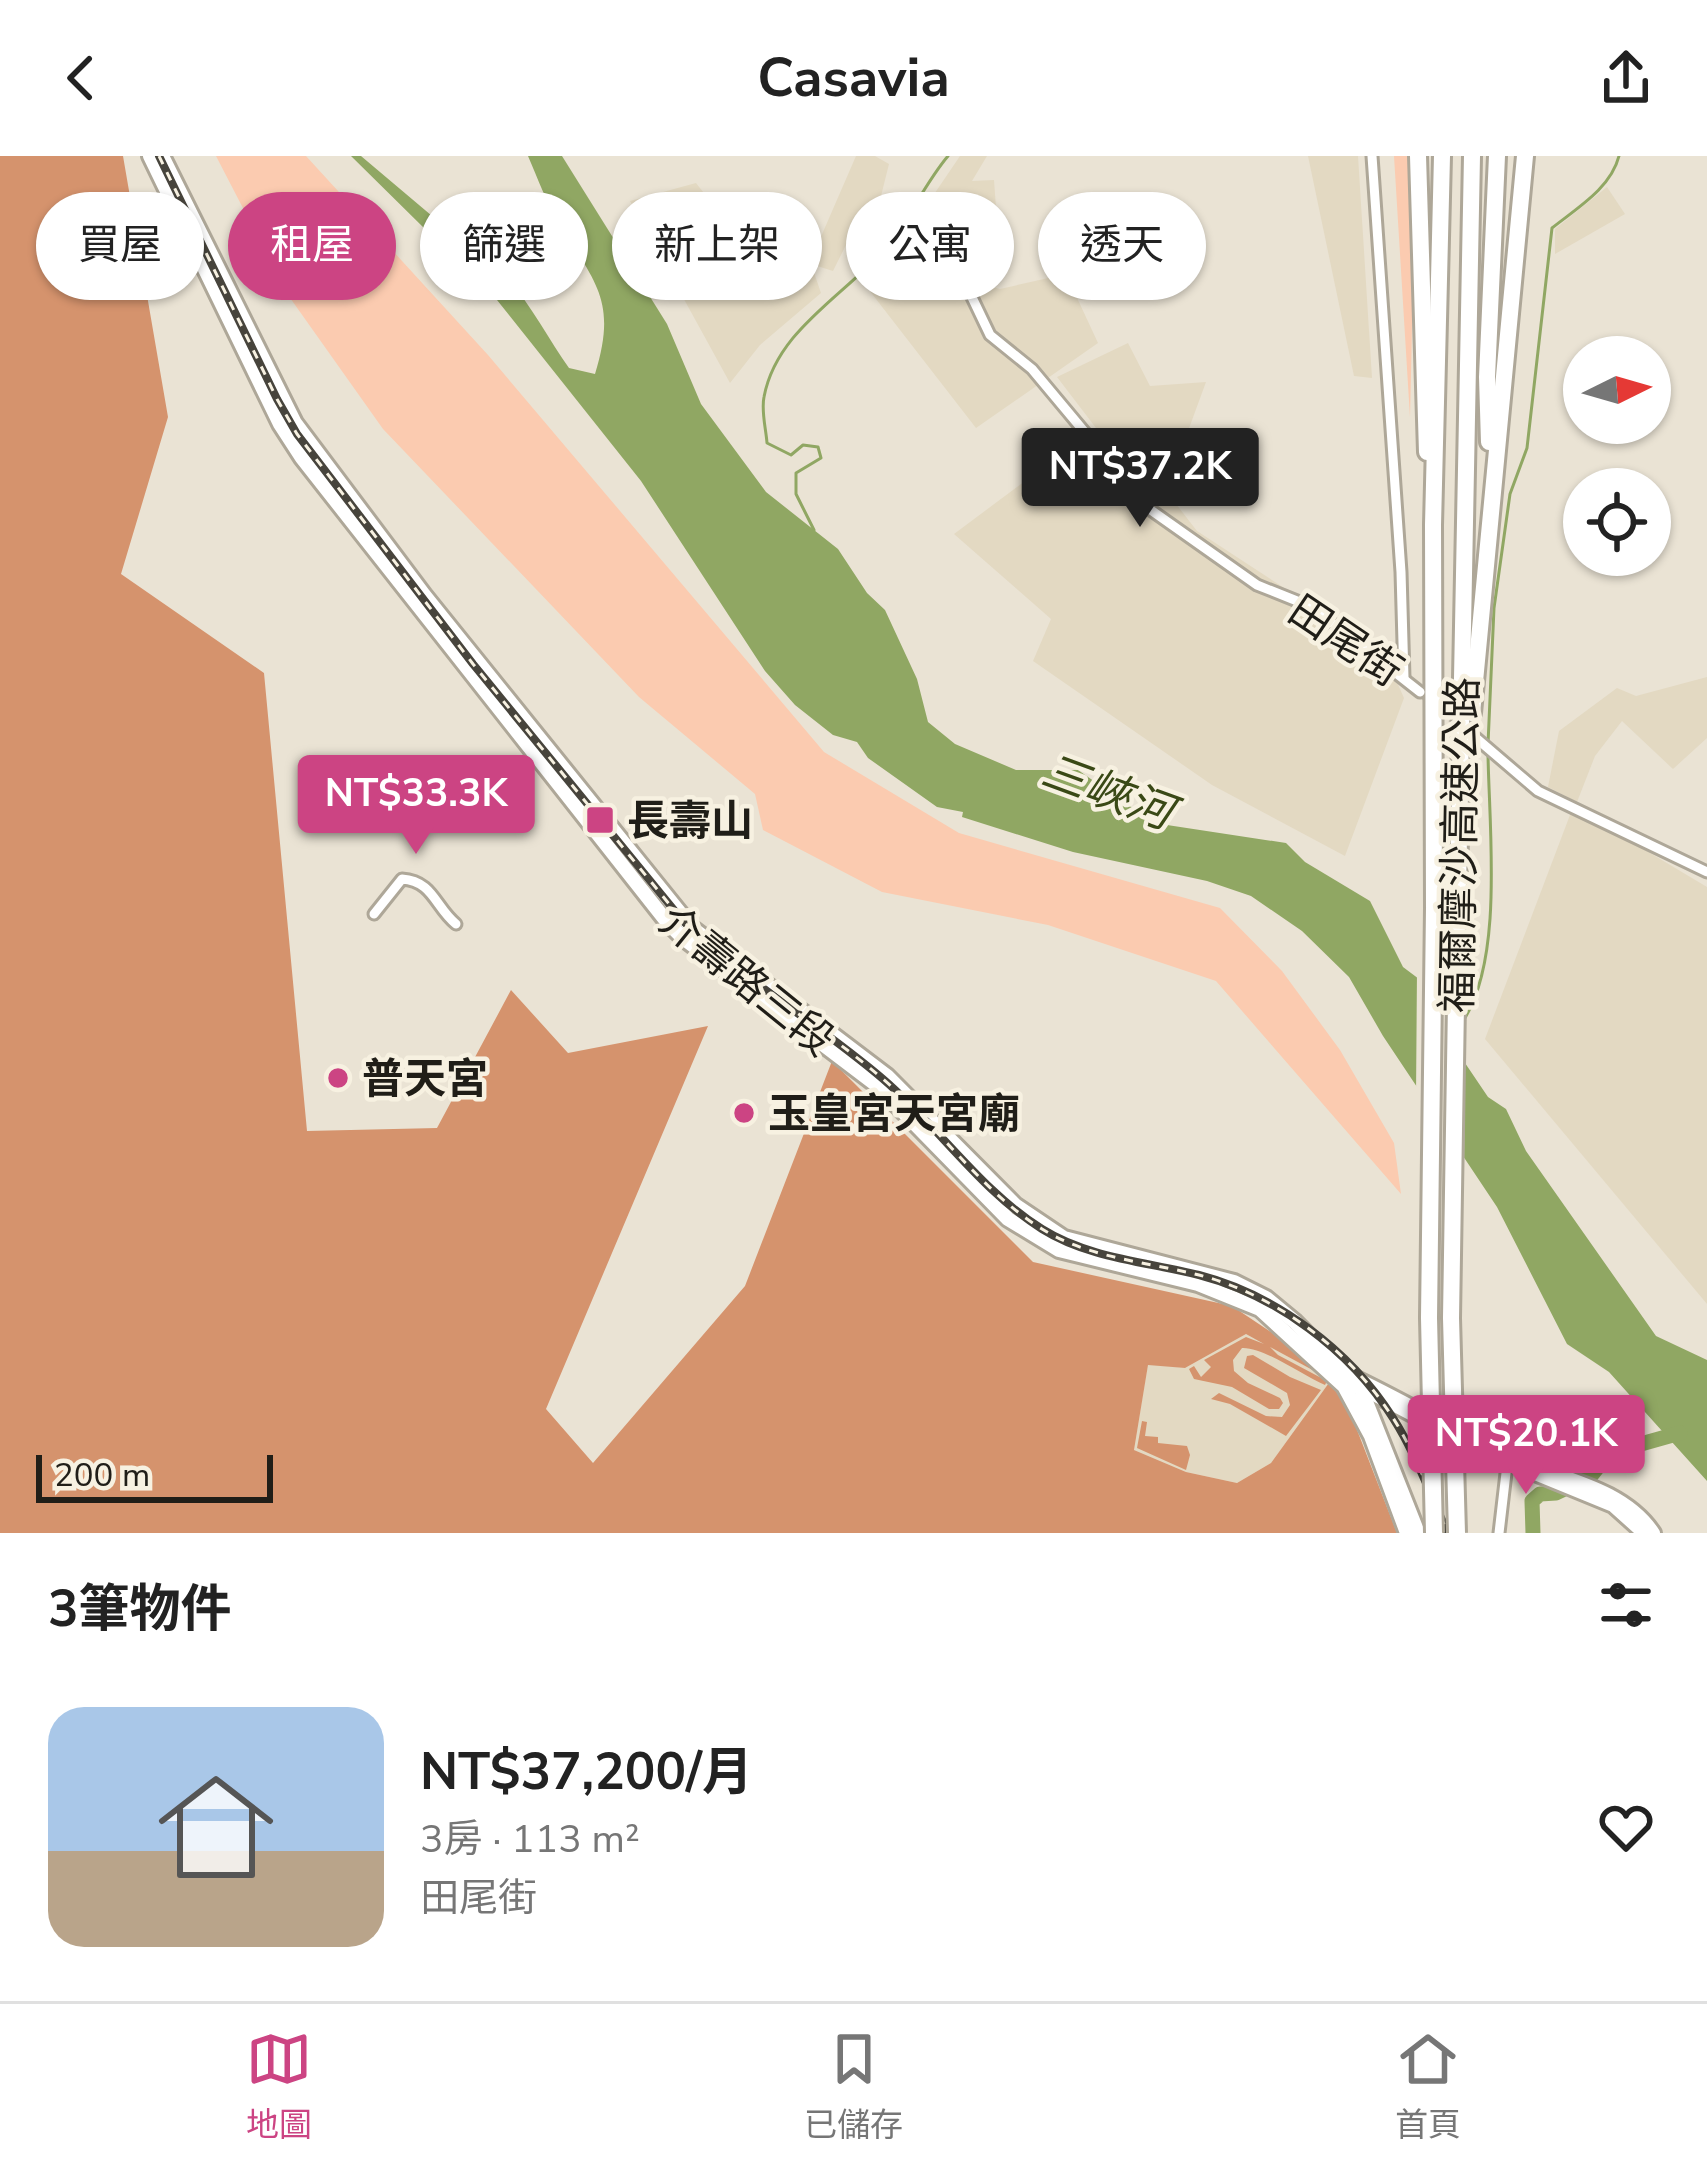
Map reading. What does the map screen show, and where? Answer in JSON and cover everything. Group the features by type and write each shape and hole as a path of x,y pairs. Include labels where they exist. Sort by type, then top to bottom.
{"highway":[{"path":"1418,156 1424,417 1433,525"},
{"name":"福爾摩沙高速公路","path":"1434,1533 1429,1318 1433,525 1442,156"},
{"name":"福爾摩沙高速公路","path":"1457,1533 1451,1318 1472,156"},
{"path":"1489,539 1487,377 1497,156"},
{"path":"1462,827 1525,156"}],"main road":[{"name":"介壽路三段","path":"150,156 280,424 302,458 563,793 683,938 879,1087 1008,1219 1059,1250 1198,1284 1260,1309 1352,1384"},
{"name":"介壽路三段","path":"163,156 295,423 424,596 692,928 887,1076 1015,1205 1042,1225 1064,1238 1234,1282 1266,1298 1352,1384"},
{"path":"1352,1384 1381,1435 1418,1533"},
{"path":"1352,1384 1407,1533"}],"street":[{"path":"1372,156 1404,678"},
{"name":"田尾街","path":"973,300 990,335 1032,369 1148,508 1257,584 1312,607 1420,692"},
{"path":"1484,745 1538,791 1707,872"},
{"path":"374,914 402,879 412,879 428,886 443,914 456,924"},
{"path":"1352,1384 1507,1459 1633,1508 1654,1533"},
{"path":"1352,1384 1507,1459"},
{"path":"1381,1435 1384,1415 1404,1411"},
{"path":"1499,1533 1507,1459"},
{"path":"1606,1498 1643,1533"}],"shaded area":[{"path":"0,156 123,156 129,192 36,192 36,300 148,300 168,417 121,574 264,673 307,1131 437,1128 511,990 568,1053 708,1026 546,1409 593,1463 745,1286 832,1061 1033,1262 1232,1306 1316,1362 1340,1386 1397,1533 0,1533","holes":["1246,1334 1264,1344 1246,1337 1204,1360 1211,1367 1201,1377 1194,1366 1189,1369 1194,1379 1232,1387 1269,1409 1279,1409 1280,1398 1234,1371 1233,1360 1242,1348 1272,1357 1325,1385 1327,1381 1270,1347 1331,1380 1271,1463 1237,1483 1186,1472 1134,1450 1148,1365 1185,1368"]},
{"path":"216,156 306,156 339,192 235,192"},
{"path":"856,156 875,156 889,164 882,192 846,192 846,245 833,271 822,268 822,234"},
{"path":"960,156 987,156 972,181 994,180 995,192 936,192"},
{"path":"1308,156 1358,156 1372,378 1354,376"},
{"path":"1394,156 1408,156 1410,417"},
{"path":"696,183 703,192 663,192"},
{"path":"1607,187 1625,214 1555,254 1555,229"},
{"path":"396,254 420,281 420,300 438,300 488,355 824,752 959,833 1220,908 1282,971 1340,1050 1394,1143 1401,1194 1216,981 1048,925 882,892 763,830 755,794 639,697 383,429 292,300 396,300"},
{"path":"1038,280 1038,300 1078,300 1098,343 976,428 877,300 1014,300 1014,286"},
{"path":"684,300 813,300 760,345 730,383"},
{"path":"1128,343 1150,386 1206,382 1166,491 1197,531 1384,653 1404,698 1345,856 1212,785 1033,661 1051,619 954,534 1096,428 1057,377"},
{"path":"1707,677 1707,738 1673,769 1622,721 1595,756 1577,802 1548,787 1559,731 1617,688 1636,696"},
{"path":"1573,807 1707,887 1707,1304 1485,1039"},
{"path":"1246,1334 1331,1380 1271,1463 1237,1483 1186,1472 1134,1450 1148,1364 1185,1368"},
{"path":"1247,1356 1321,1390 1286,1436 1230,1404 1211,1399 1219,1393 1266,1416 1282,1417 1290,1405 1287,1393 1244,1368"},
{"path":"1142,1421 1147,1422 1145,1436 1158,1437 1158,1443 1187,1446 1186,1470 1137,1448"}],"water":[{"path":"351,156 361,156 420,206 420,224 396,200 396,192 388,192"},
{"path":"528,156 562,156 584,192 544,192"},
{"name":"三峽河","path":"588,198 612,236 612,300 652,300 701,404 766,492 838,549 867,593 885,610 917,679 928,722 955,744 1016,770 1078,770 1154,823 1286,843 1305,862 1370,901 1403,967 1419,979 1417,992 1488,1097 1506,1109 1526,1151 1656,1336 1707,1360 1707,1481 1609,1372 1567,1344 1497,1207 1349,977 1302,931 1251,896 1207,881 1073,852 937,807 868,758 857,742 833,735 795,705 765,671 641,481 497,300 524,300 569,368 595,374 604,329 600,295 588,271"}],"pier":[{"path":"1417,970 1425,977 1423,990 1465,1049 1464,1169 1416,1097"}],"waterway":[{"path":"814,530 796,494 796,473 821,458 818,447 803,445 791,455 767,443 763,402 772,372 799,331 891,241 948,156"},
{"path":"1488,744 1494,608 1510,494 1527,448 1552,228 1601,188 1619,156"},
{"path":"1463,1021 1476,995 1489,929 1488,754"},
{"path":"1533,1533 1532,1501 1540,1494 1556,1493 1590,1477 1609,1453 1680,1433"}],"tunnel":[{"path":"1420,692 1476,738"}],"railway":[{"path":"159,156 297,434 473,664 683,921 883,1079 999,1196 1042,1229 1098,1253 1228,1284 1309,1328 1355,1370 1393,1418 1448,1533"}],"place":[{"name":"長壽山","path":"600,820"},
{"name":"普天宮","path":"338,1078"},
{"name":"玉皇宮天宮廟","path":"744,1113"}]}
